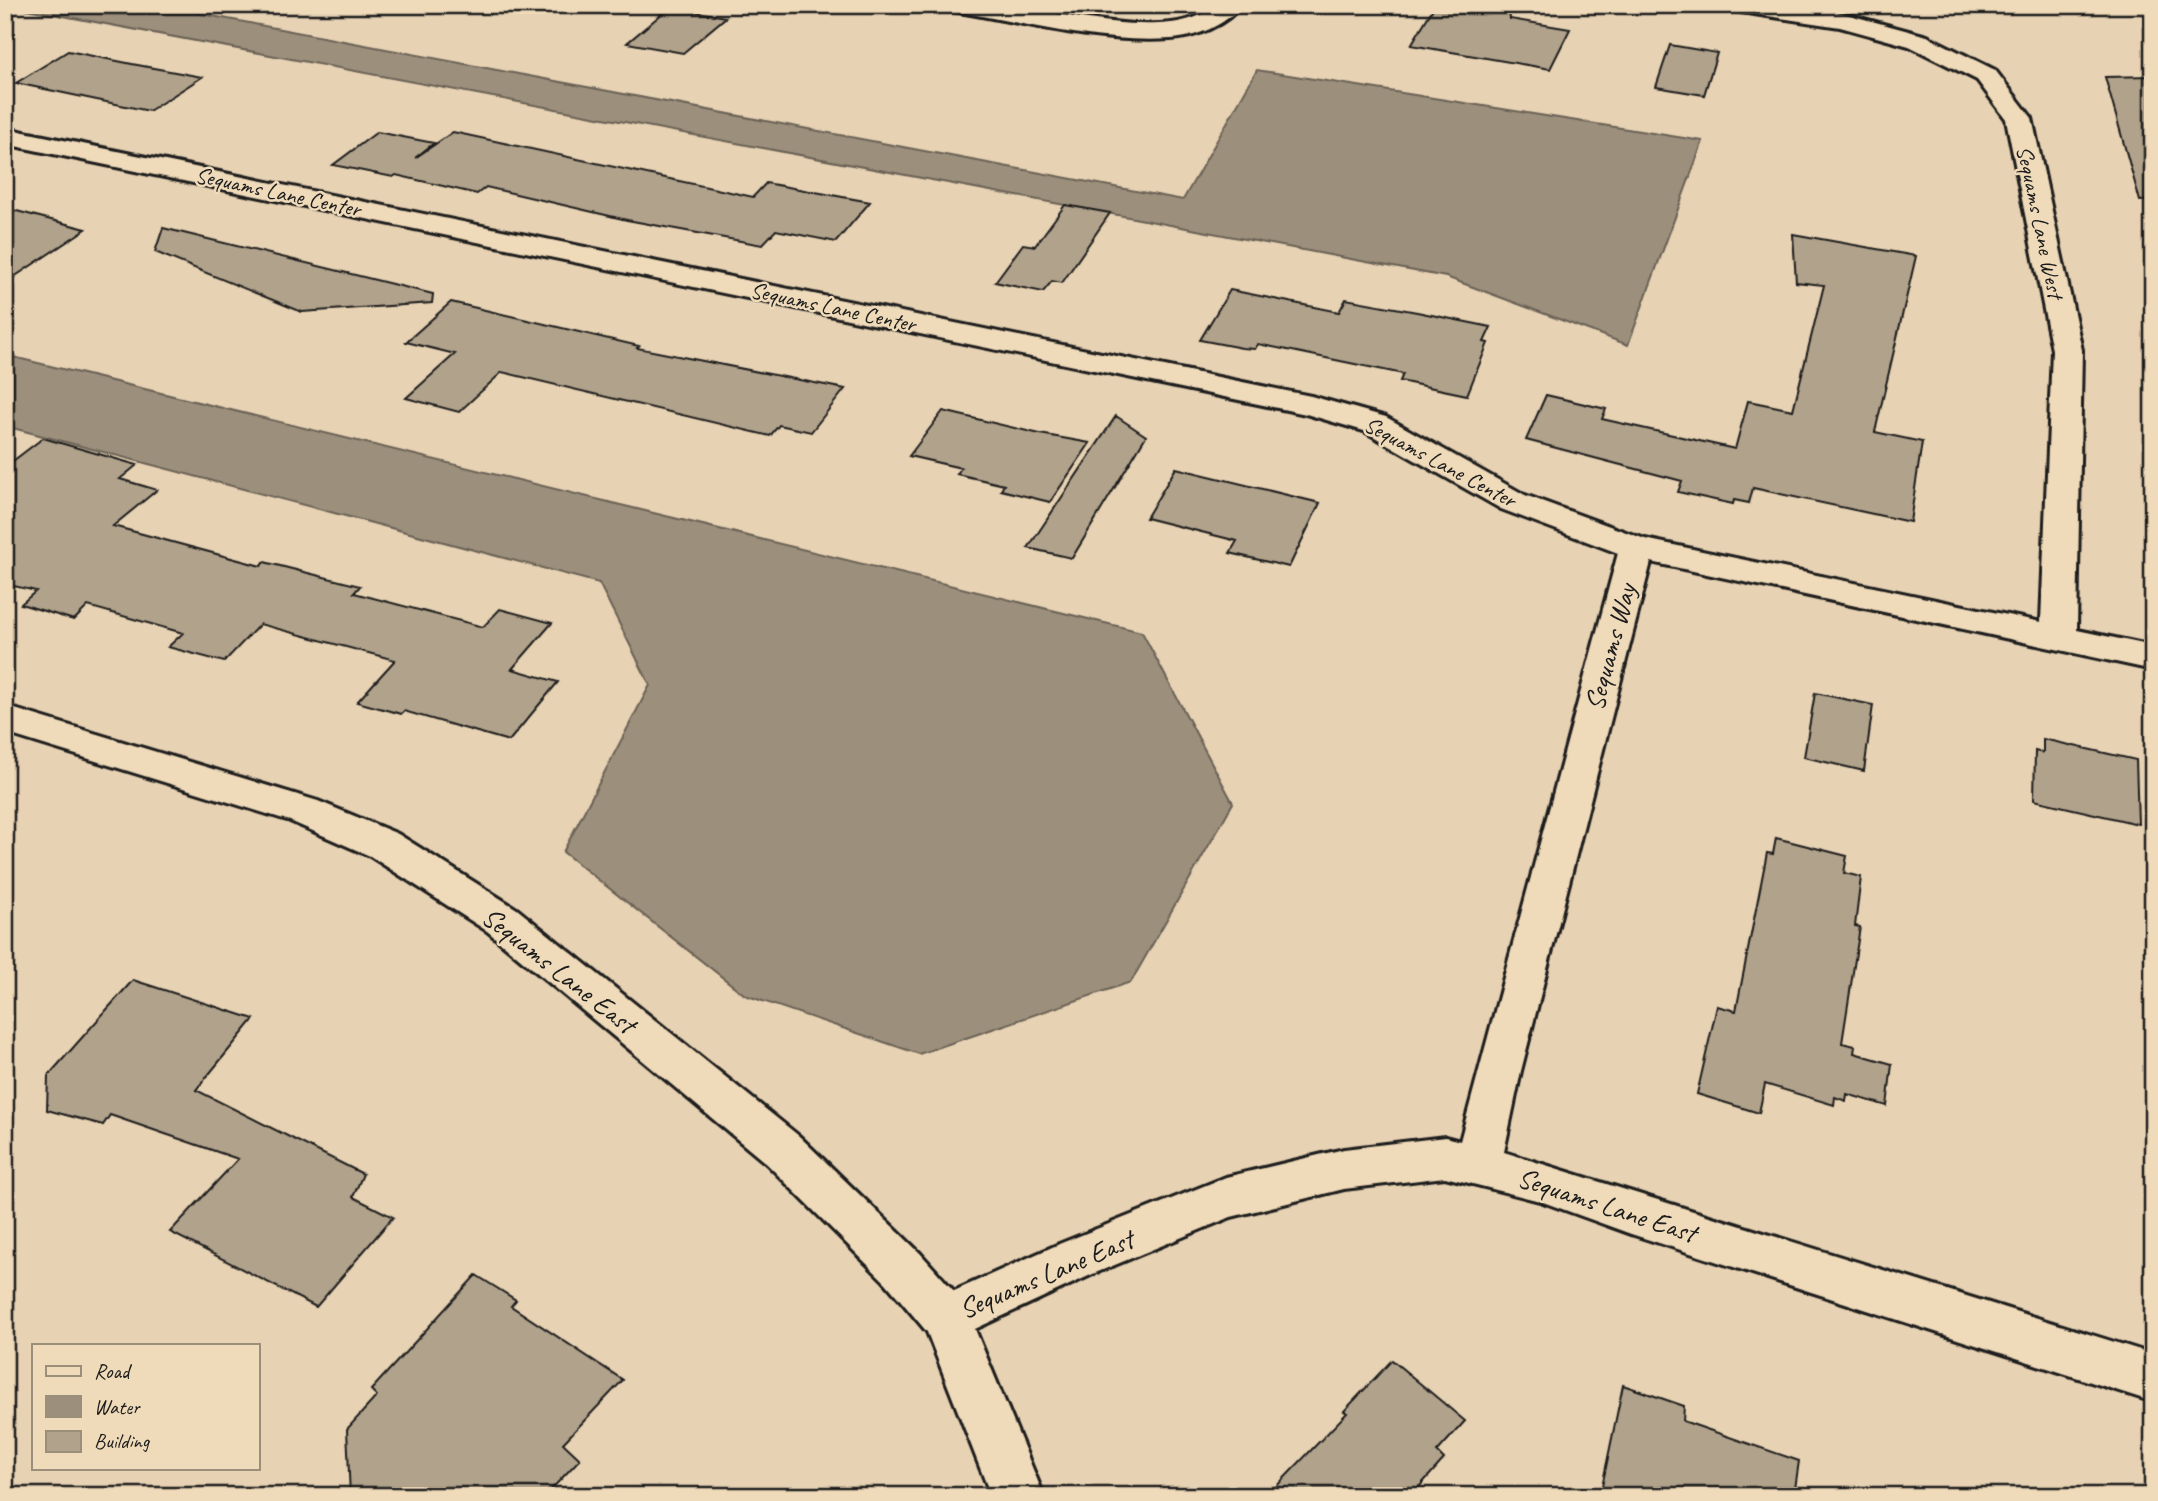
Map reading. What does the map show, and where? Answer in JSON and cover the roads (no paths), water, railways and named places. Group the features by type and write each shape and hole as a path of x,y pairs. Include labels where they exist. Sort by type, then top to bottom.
{"street":[{"path":"959,5 1100,29 1171,32 1217,17 1229,5"},
{"name":"Sequams Lane West","path":"1741,5 1842,20 1918,41 1986,75 2019,118 2067,350 2059,636"},
{"name":"Sequams Lane Center","path":"5,136 1311,406 1375,424 1513,502 1637,548"},
{"name":"Sequams Way","path":"1478,1165 1499,1071 1637,548 2153,658"},
{"name":"Sequams Lane East","path":"5,719 304,811 384,845 502,920 783,1150 903,1268 946,1318 1076,1259 1226,1198 1344,1169 1445,1157 1542,1181 1631,1213 2153,1378"},
{"path":"946,1318 1018,1496"}],"water":[{"path":"5,5 154,5 1183,200 1257,70 1703,141 1628,345 1446,277"},
{"path":"5,355 1142,632 1233,803 1131,982 919,1054 745,995 563,852 650,685 599,583 5,426"}]}
